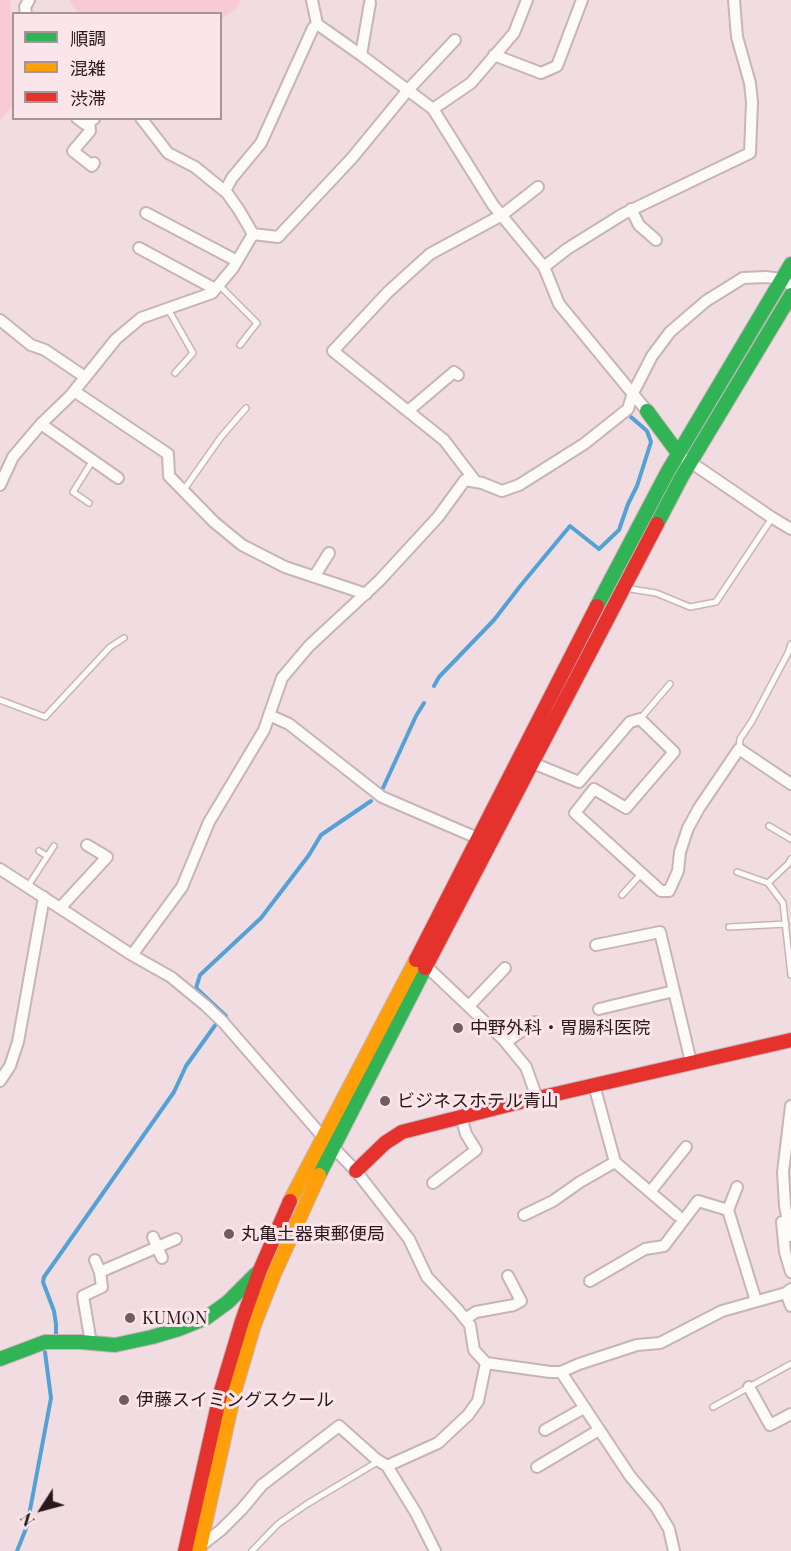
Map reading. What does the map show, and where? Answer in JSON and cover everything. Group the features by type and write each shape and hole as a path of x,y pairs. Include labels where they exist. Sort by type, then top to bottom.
{"street":[{"path":"312,0 317,24 434,109 493,205 544,267 559,304 633,393 678,453 791,529"},
{"path":"434,109 471,83 514,33 527,0"},
{"path":"494,55 540,74 556,66 582,0"},
{"path":"544,267 622,213 750,153 752,102 750,83 737,38 734,0"},
{"path":"361,55 370,3"},
{"path":"225,191 232,178 261,143 313,28 317,24"},
{"path":"253,234 278,237 352,158 408,90 455,40"},
{"path":"92,120 90,131 73,151 92,166 94,163"},
{"path":"143,120 168,153 195,168 225,191 253,234"},
{"path":"476,482 444,440 333,351 388,292 430,254 502,216 538,187"},
{"path":"632,209 639,225 656,240"},
{"path":"146,213 237,261"},
{"path":"1,479 13,457 74,391 116,339 141,318 212,293 237,261 253,234"},
{"path":"140,248 217,287"},
{"path":"526,760 561,675 678,453 786,282 791,264"},
{"path":"132,955 182,887 209,822 264,730 282,678 309,646 366,594 438,517 465,480 482,483 501,491 519,485 584,444 628,409 633,393 652,356 670,332 706,301 743,278 766,277 786,282"},
{"path":"185,1551 221,1390 260,1270 293,1195 327,1142 526,760 681,478 791,295"},
{"path":"0,320 31,345 45,350 85,377"},
{"path":"408,411 454,372 458,375"},
{"path":"74,391 168,454 169,476 214,522 242,545 285,567 366,594"},
{"path":"42,424 118,478"},
{"path":"314,577 329,553"},
{"path":"269,715 289,724 382,797 484,841"},
{"path":"526,760 594,789 626,808 674,752 640,719 630,722 579,782"},
{"path":"594,789 574,813 601,844 641,873 661,891 669,891 678,871 680,852 688,828 739,749 791,784"},
{"path":"60,908 106,857 87,845"},
{"path":"0,869 132,955 171,977 223,1022 356,1172 409,1239 427,1277 470,1325 474,1350 486,1363 561,1372 637,1345 660,1343 722,1311 789,1291 791,1306"},
{"path":"0,1081 10,1066 18,1042 44,897"},
{"path":"596,945 660,932 691,1062"},
{"path":"422,962 506,1042 526,1068 537,1098"},
{"path":"469,1006 505,968"},
{"path":"598,1010 674,991"},
{"path":"506,1042 535,1022"},
{"path":"356,1172 385,1143 402,1132 537,1098 791,1040"},
{"path":"594,1085 615,1162 677,1215"},
{"path":"791,1106 783,1172 785,1206 791,1236"},
{"path":"433,1183 476,1150 466,1134 461,1117"},
{"path":"198,1550 234,1393 254,1325 306,1201 327,1142"},
{"path":"650,1192 686,1147"},
{"path":"524,1215 552,1201 615,1162"},
{"path":"737,1187 728,1210 756,1301"},
{"path":"590,1281 645,1249 664,1246 698,1201 728,1210"},
{"path":"785,1206 781,1224 791,1272"},
{"path":"100,1272 176,1239"},
{"path":"91,1343 83,1296 102,1287 100,1272 95,1260"},
{"path":"260,1270 274,1276"},
{"path":"0,1359 45,1342 115,1345 152,1337 206,1318 228,1302 260,1270"},
{"path":"465,1319 476,1312 514,1305 521,1301 508,1276"},
{"path":"383,1464 438,1443 462,1421 478,1401 486,1363"},
{"path":"561,1372 630,1476 656,1508 669,1529 674,1551"},
{"path":"749,1387 770,1425 791,1414"},
{"path":"545,1430 584,1408"},
{"path":"198,1550 242,1509 262,1485 339,1426 383,1464 416,1513 435,1551"},
{"path":"537,1467 599,1430"}],"lane":[{"path":"217,287 256,322 240,345"},
{"path":"168,309 193,353 175,373"},
{"path":"183,490 220,437 246,408"},
{"path":"89,503 73,492 93,460"},
{"path":"622,588 656,593 690,607 716,602 772,518"},
{"path":"0,700 45,717 110,647 124,638"},
{"path":"739,749 740,739 789,658 791,644"},
{"path":"640,719 670,684"},
{"path":"770,825 791,839"},
{"path":"28,886 54,846"},
{"path":"39,851 47,856"},
{"path":"768,883 791,859"},
{"path":"737,872 768,883 783,903 789,939 791,975"},
{"path":"622,895 641,873"},
{"path":"729,927 786,924"},
{"path":"713,1407 791,1364"},
{"path":"252,1551 278,1524 307,1504 383,1464"}],"shaded area":[{"path":"0,0 12,0 10,3 12,106 0,120"},
{"path":"69,0 241,0 235,10 222,18 222,12 77,12"}],"waterway":[{"path":"434,686 439,677 494,620 570,526 599,549 619,530 637,486 651,442 647,431 631,417"},
{"path":"383,788 424,703"},
{"path":"226,1016 196,988 200,975 261,918 309,855 321,835 371,801"},
{"path":"56,1334 54,1311 43,1282 44,1277 174,1092 186,1066 216,1024"},
{"path":"17,1551 27,1526 51,1398 45,1352"}],"traffic: fast":[{"path":"597,606 668,471 791,264"},
{"path":"657,524 681,478 791,295"},
{"path":"647,411 678,453"},
{"path":"319,1175 425,968"},
{"path":"0,1359 45,1342 115,1345 179,1329 206,1318 228,1302 256,1274"}],"traffic: slow":[{"path":"290,1201 416,960"},
{"path":"199,1551 234,1393 254,1325 274,1274 319,1175"}],"traffic: jam":[{"path":"425,968 657,524"},
{"path":"416,960 597,606"},
{"path":"356,1171 385,1143 402,1132 512,1104 791,1040"},
{"path":"185,1551 221,1391 260,1270 290,1201"}],"place":[{"name":"中野外科・胃腸科医院","path":"458,1028"},
{"name":"ビジネスホテル青山","path":"385,1101"},
{"name":"丸亀土器東郵便局","path":"229,1234"},
{"name":"KUMON","path":"130,1318"},
{"name":"伊藤スイミングスクール","path":"124,1400"}]}
